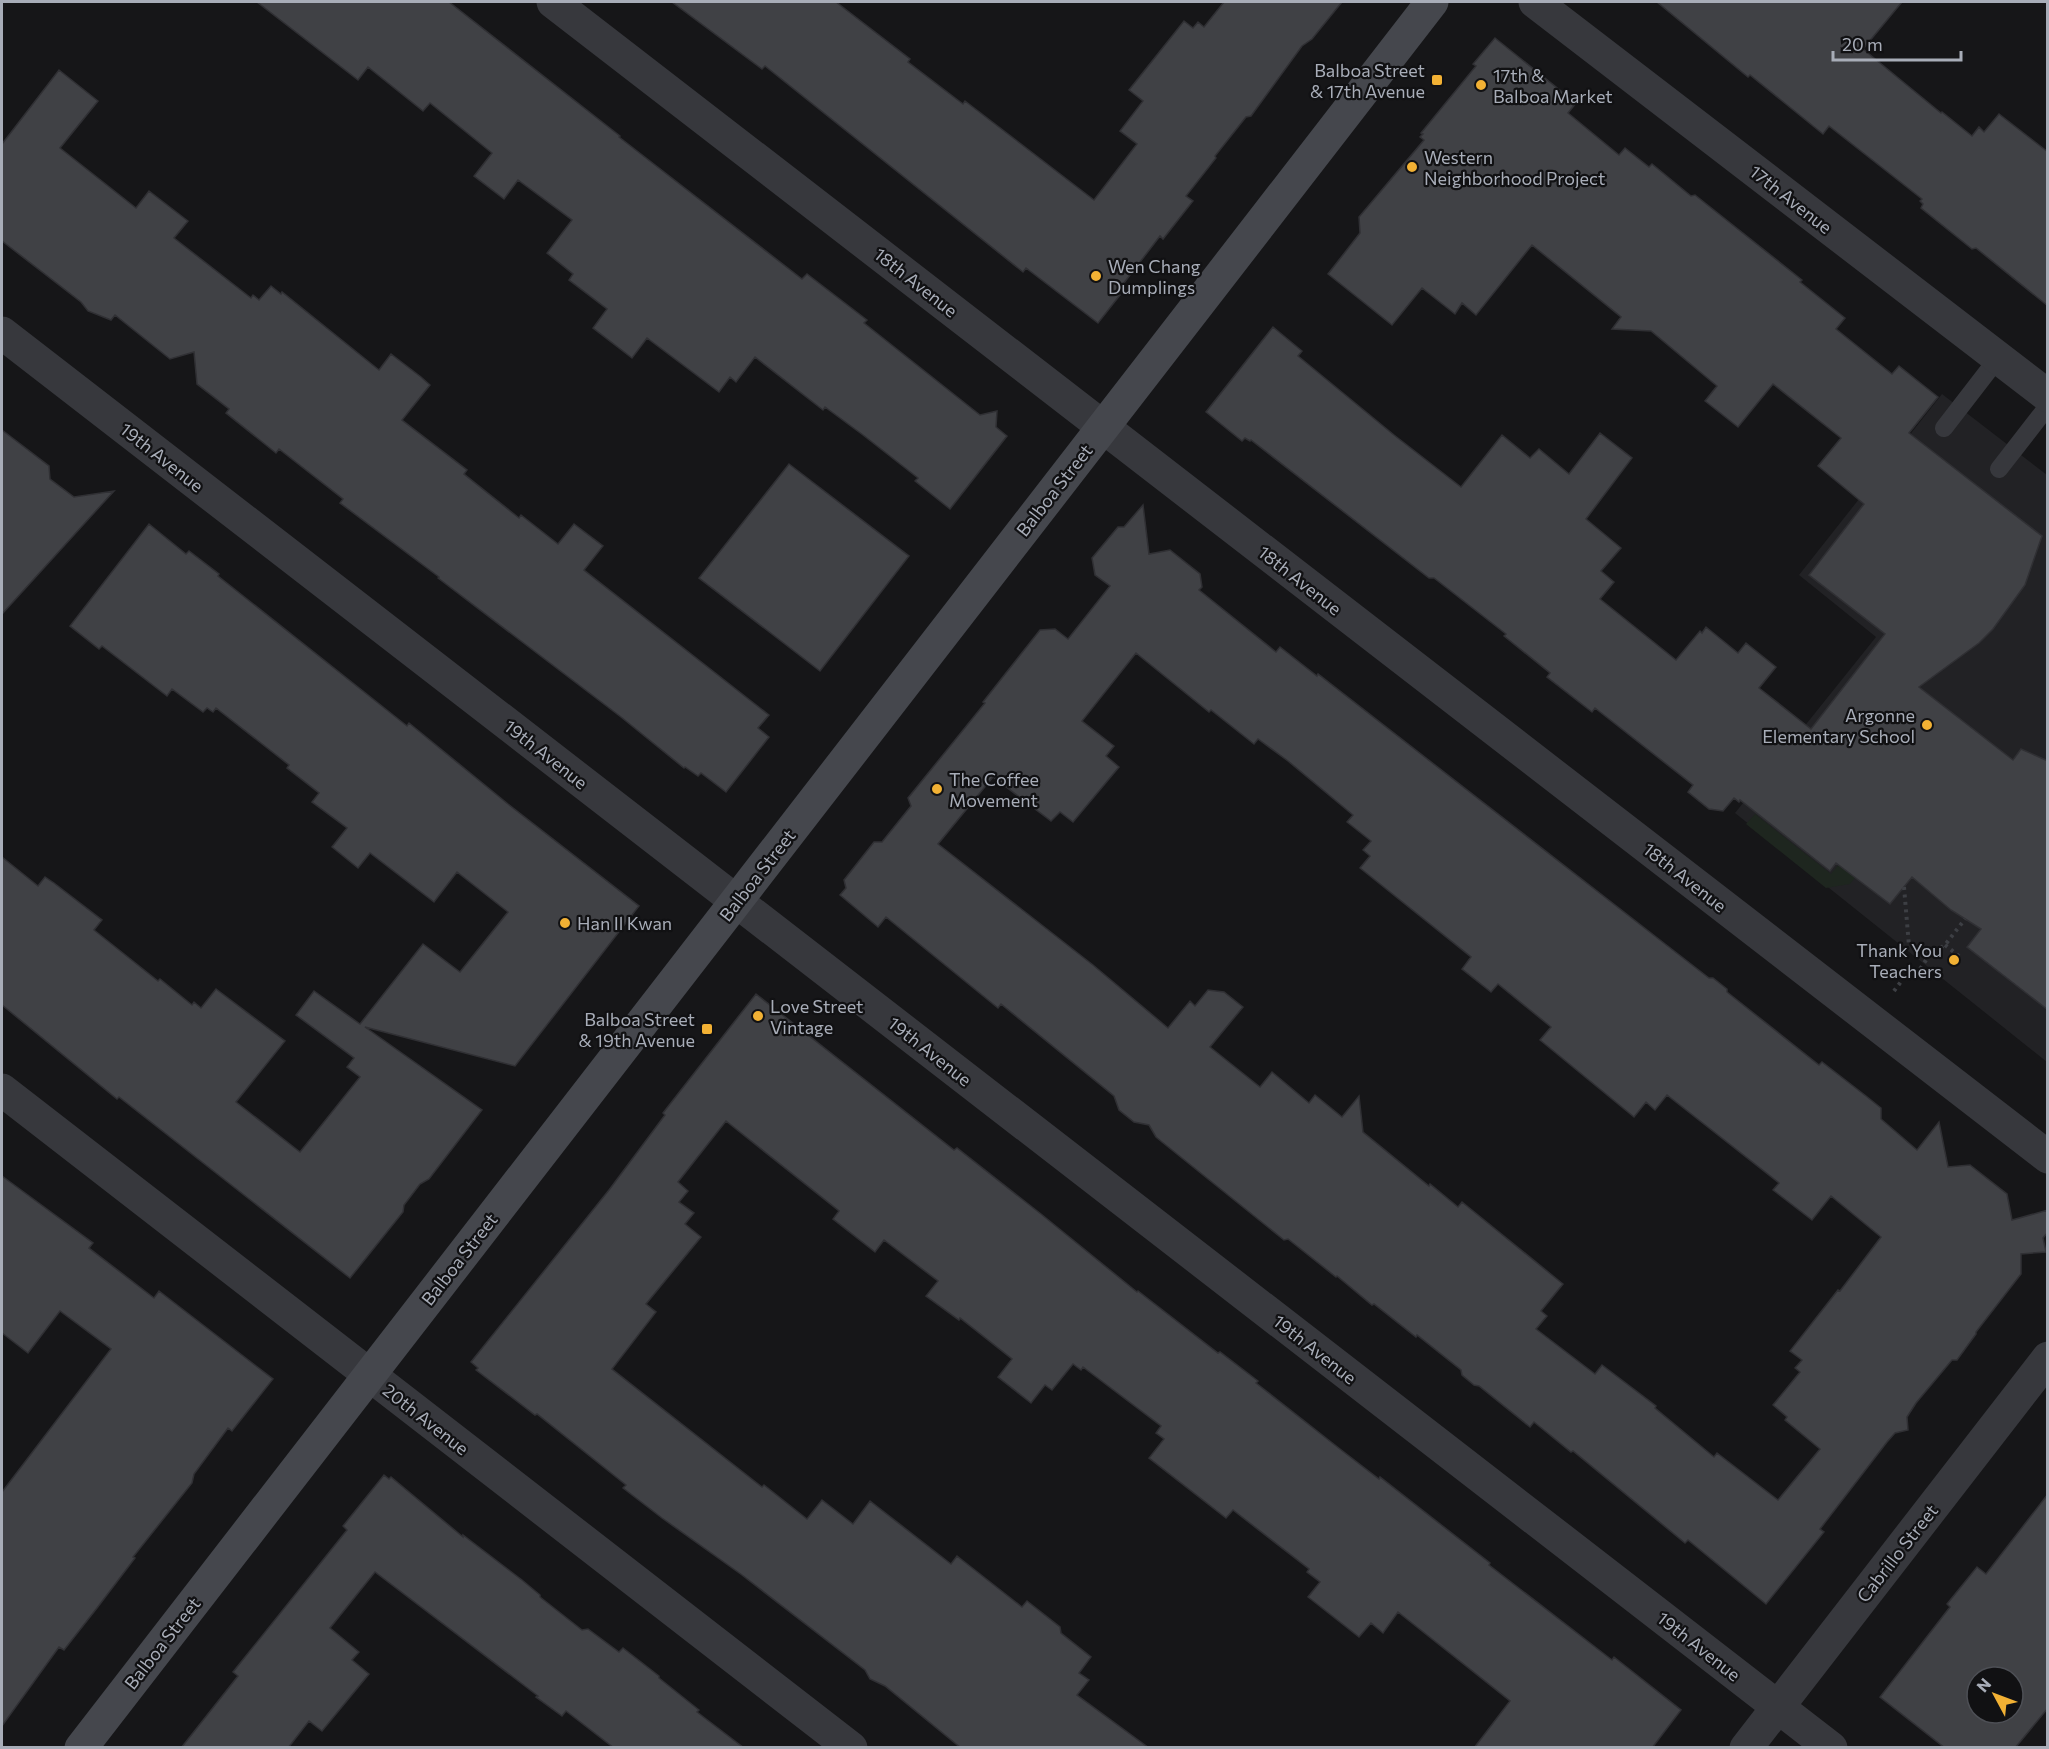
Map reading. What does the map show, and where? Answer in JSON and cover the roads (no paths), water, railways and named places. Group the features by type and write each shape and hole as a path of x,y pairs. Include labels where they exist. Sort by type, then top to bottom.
{"street":[{"name":"18th Avenue","path":"554,2 2048,1157"},
{"name":"Balboa Street","path":"81,1748 1432,2"},
{"name":"17th Avenue","path":"1535,2 2048,396"},
{"name":"19th Avenue","path":"2,333 1831,1748"},
{"name":"20th Avenue","path":"2,1090 851,1748"},
{"name":"Cabrillo Street","path":"1746,1748 2048,1358"}],"lane":[{"path":"1944,428 1998,358"},
{"path":"1999,469 2048,406"}],"place":[{"name":"Balboa Street & 17th Avenue","path":"1437,80"},
{"name":"17th & Balboa Market","path":"1481,85"},
{"name":"Western Neighborhood Project","path":"1412,167"},
{"name":"Wen Chang Dumplings","path":"1096,276"},
{"name":"Argonne Elementary School","path":"1927,725"},
{"name":"The Coffee Movement","path":"937,789"},
{"name":"Han Il Kwan","path":"565,923"},
{"name":"Thank You Teachers","path":"1954,960"},
{"name":"Love Street Vintage","path":"758,1016"},
{"name":"Balboa Street & 19th Avenue","path":"707,1029"}]}
